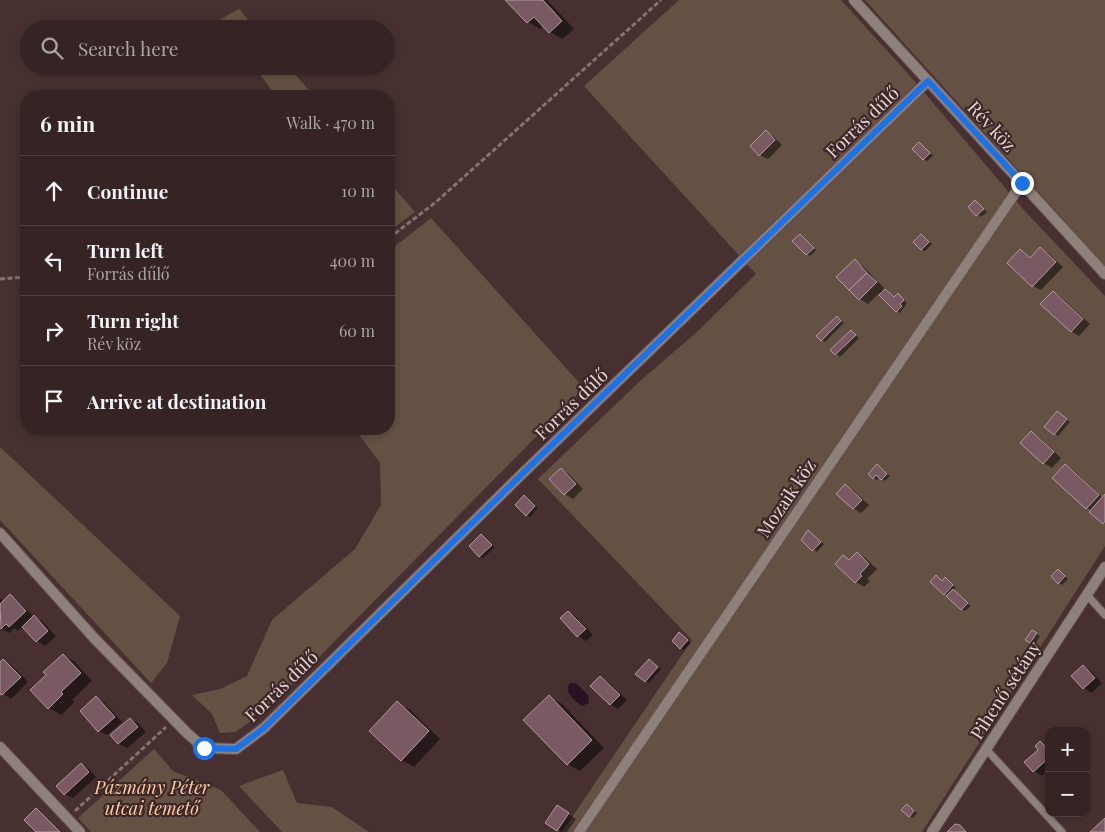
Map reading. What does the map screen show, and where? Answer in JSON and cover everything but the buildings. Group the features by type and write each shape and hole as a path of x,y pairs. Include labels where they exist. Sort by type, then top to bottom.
{"street":[{"name":"Rév köz","path":"854,0 1105,274"},
{"name":"Forrás dűlő","path":"174,720 204,748 236,749 264,728 531,465 928,81"},
{"name":"Mozaik köz","path":"579,832 1022,183"},
{"path":"0,533 95,639 174,720"},
{"name":"Pihenő sétány","path":"932,832 1105,567"},
{"path":"0,747 80,832"}],"lane":[{"path":"1086,595 1105,615"},
{"path":"986,749 1062,832"}],"path":[{"path":"395,233 436,202 660,0"},
{"path":"0,279 20,277"},
{"path":"68,818 174,720"}],"green space":[{"path":"679,0 841,0 911,77 1023,209 1105,296 1105,546 922,832 562,832 692,640 538,479 639,382 698,331 756,274 584,86"},
{"path":"865,0 1105,0 1105,266"},
{"path":"239,9 248,20 219,20"},
{"path":"261,75 296,75 309,90 272,90"},
{"path":"395,189 415,212 395,227"},
{"path":"431,218 584,388 266,711 235,732 220,733 212,714 192,695 220,689 247,676 272,620 355,549 381,505 380,463 359,435 395,435 395,246"},
{"path":"0,447 180,616 167,663 151,683 0,520"},
{"name":"Pázmány Péter utcai temető","path":"154,749 173,771 221,790 260,832 91,832 78,818"},
{"path":"283,770 297,803 332,807 369,832 282,832 239,786"}],"shaded area":[{"path":"570,683 577,684 588,695 589,703 582,706 572,698 568,692"}],"route":[{"path":"204,748 236,749 264,728 524,472 928,81 1022,183"}]}
